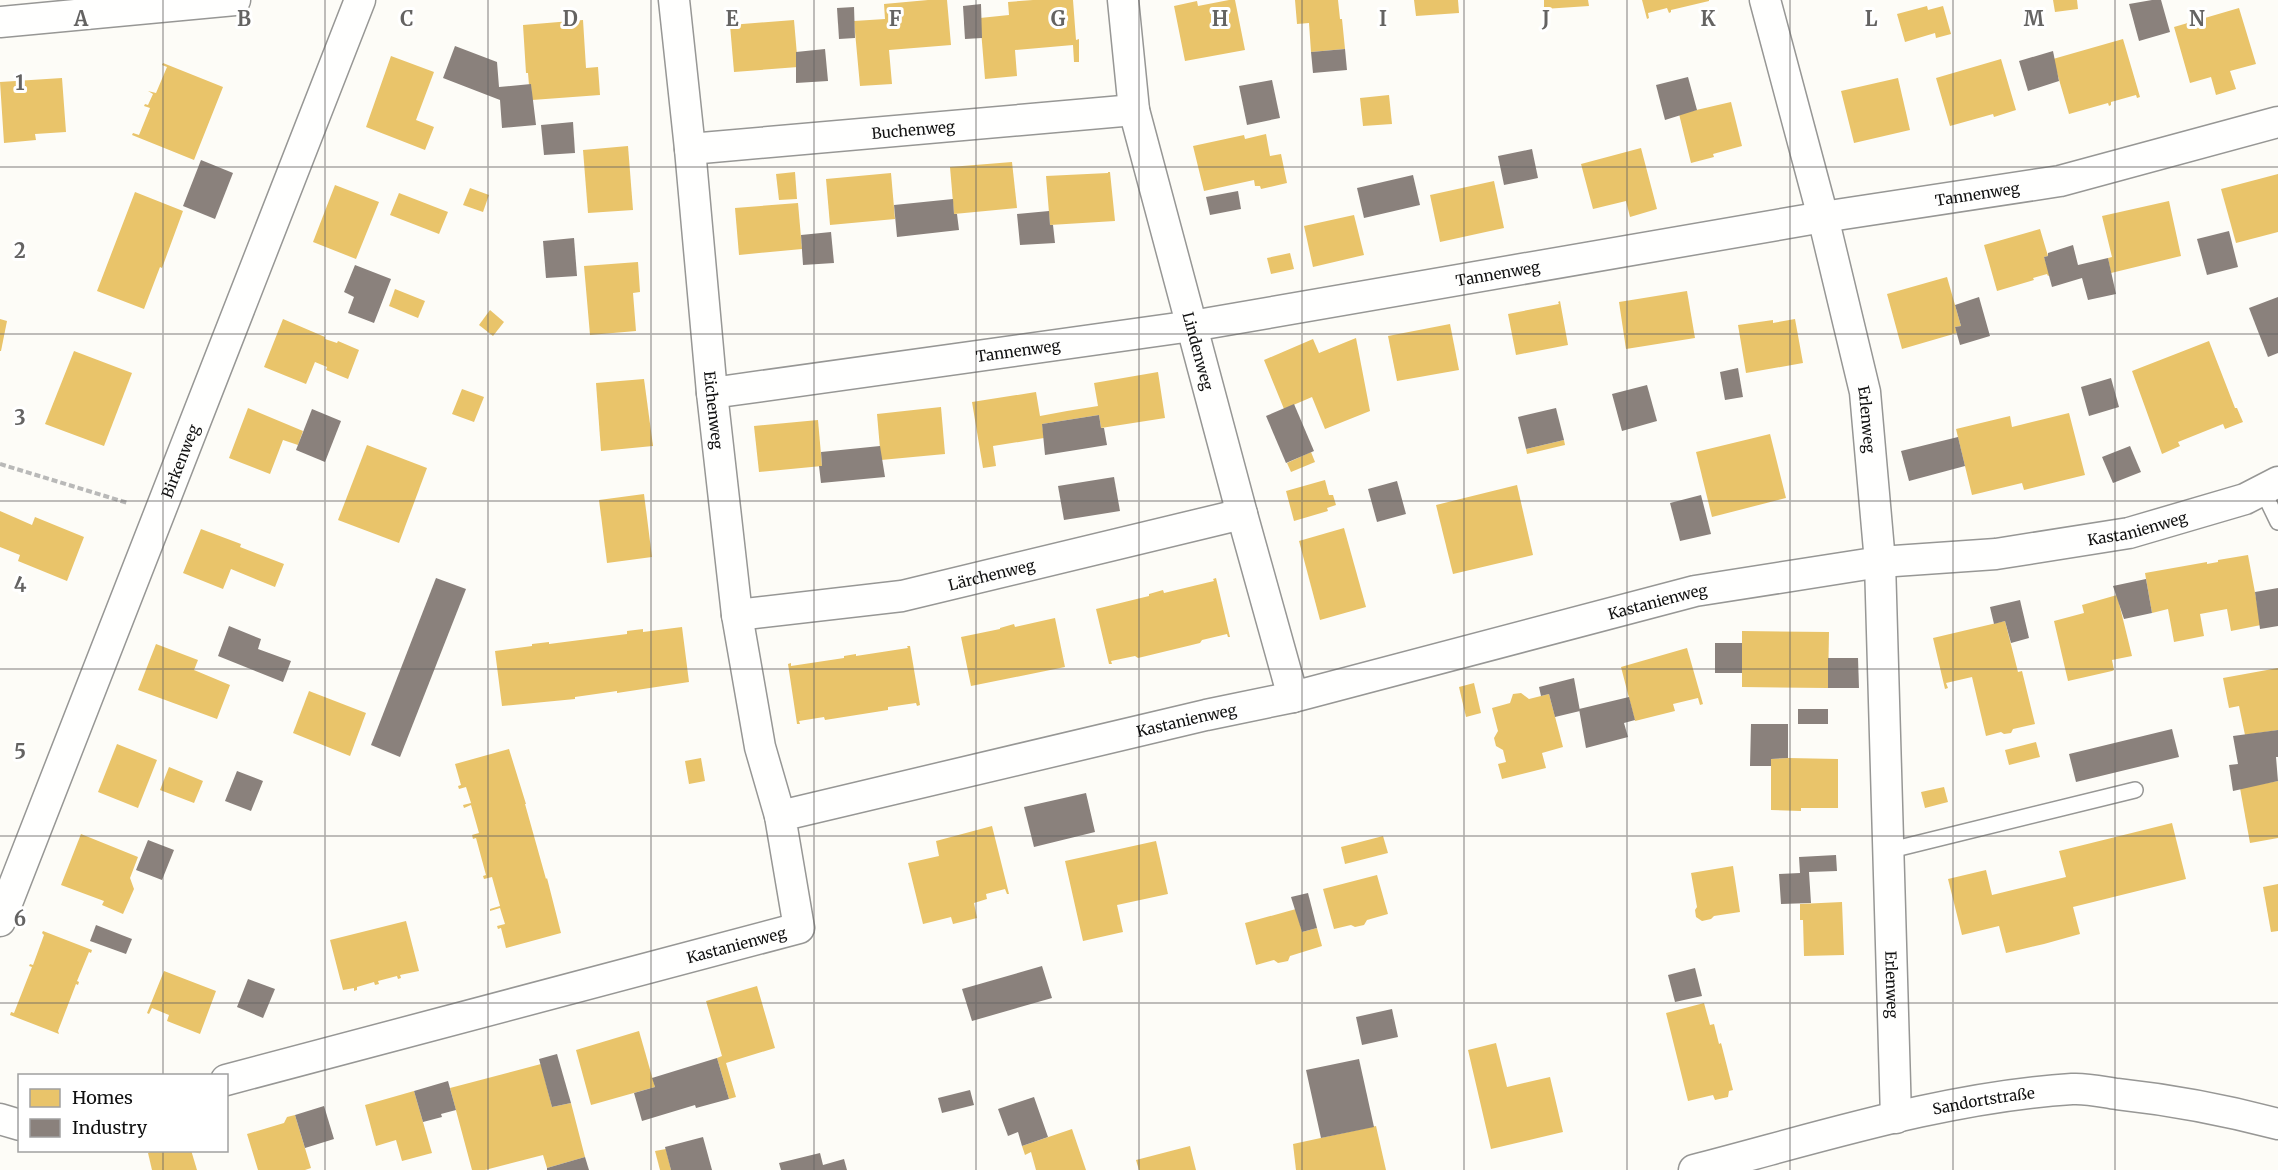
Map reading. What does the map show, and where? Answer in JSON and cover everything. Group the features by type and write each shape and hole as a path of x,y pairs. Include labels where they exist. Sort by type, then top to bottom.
{"street":[{"path":"0,22 114,6 235,0"},
{"name":"Birkenweg","path":"0,921 360,0"},
{"name":"Eichenweg","path":"674,0 712,393 737,615 760,747 780,816"},
{"name":"Lindenweg","path":"1123,0 1134,110 1293,697"},
{"name":"Erlenweg","path":"1765,0 1824,217 1865,392 1880,562 1896,1118"},
{"name":"Buchenweg","path":"690,149 1134,110"},
{"name":"Tannenweg","path":"712,393 1192,326 1824,217 2060,182 2278,122"},
{"name":"Kastanienweg","path":"228,1079 799,928 780,816 1206,715 1293,697 1695,591 1880,562 1996,554 2129,533 2245,499 2270,486"},
{"name":"Lärchenweg","path":"737,615 902,596 1242,514"},
{"name":"Sandortstraße","path":"1694,1170 1896,1118 1980,1100 2074,1089 2149,1097 2228,1111 2278,1124"},
{"path":"0,1119 18,1124"}],"lane":[{"path":"2270,486 2278,522"},
{"path":"1887,851 2135,790"}],"path":[{"path":"0,464 161,513"}],"building: Homes":[{"path":"947,0 951,45 889,50 892,84 860,86 854,21 885,19 884,4"},
{"path":"1073,0 1076,40 1079,39 1079,62 1074,62 1073,45 1015,50 1017,76 985,79 980,18 1009,15 1008,2"},
{"path":"1235,0 1245,50 1185,61 1174,6 1197,1 1198,6"},
{"path":"1295,0 1338,0 1345,49 1311,52 1309,23 1297,24"},
{"path":"1414,0 1458,0 1459,13 1416,16"},
{"path":"1544,0 1588,0 1589,6 1544,9"},
{"path":"1642,0 1709,1 1671,10 1669,13 1667,8 1648,13 1649,18 1647,19"},
{"path":"2053,0 2077,0 2078,9 2055,12"},
{"path":"1927,6 1928,10 1943,6 1951,34 1936,38 1935,33 1905,42 1897,14"},
{"path":"2239,8 2256,64 2230,71 2236,89 2216,95 2211,77 2190,83 2174,27"},
{"path":"583,20 586,68 598,67 600,95 532,100 531,84 529,85 528,73 526,73 523,25"},
{"path":"794,20 798,67 734,72 730,25"},
{"path":"2123,39 2140,97 2137,98 2136,95 2111,102 2109,106 2108,103 2069,114 2053,59"},
{"path":"391,56 434,72 416,120 434,127 425,150 366,127"},
{"path":"2001,59 2016,110 1950,126 1936,78"},
{"path":"163,63 223,87 194,160 132,135 133,133 139,135 150,108 144,106 148,105 153,94 148,91 156,93 167,67 162,65"},
{"path":"62,78 66,132 35,134 36,140 4,143 0,82"},
{"path":"1898,78 1910,130 1854,143 1841,91"},
{"path":"1389,95 1392,124 1363,126 1360,98"},
{"path":"1731,102 1742,146 1691,163 1679,114"},
{"path":"1266,134 1270,156 1281,154 1287,183 1261,189 1260,186 1255,186 1254,180 1204,191 1193,146 1244,135 1245,139"},
{"path":"628,146 633,210 588,213 583,150"},
{"path":"1641,148 1657,209 1630,217 1626,201 1593,209 1581,164"},
{"path":"1012,162 1017,208 954,214 950,167"},
{"path":"795,172 797,199 779,200 776,174"},
{"path":"1110,172 1115,221 1050,225 1046,176"},
{"path":"891,173 895,219 830,225 826,179"},
{"path":"2278,174 2278,232 2236,243 2221,189"},
{"path":"1494,181 1504,228 1440,242 1430,195"},
{"path":"335,185 379,202 356,259 313,242"},
{"path":"470,188 489,195 483,212 463,205"},
{"path":"135,192 183,211 144,309 97,291"},
{"path":"399,193 448,212 439,234 390,215"},
{"path":"2169,201 2181,256 2111,273 2108,258 2112,257 2102,216"},
{"path":"798,203 802,249 739,255 735,208"},
{"path":"1354,215 1364,255 1313,267 1304,226"},
{"path":"2040,229 2048,256 2044,257 2050,275 2033,278 2034,280 1997,291 1984,245"},
{"path":"1290,253 1294,269 1271,274 1267,258"},
{"path":"638,262 640,292 633,293 636,331 590,335 584,266"},
{"path":"1947,277 1961,326 1955,327 1957,333 1902,349 1887,294"},
{"path":"395,289 425,301 418,318 389,306"},
{"path":"1687,291 1695,338 1626,349 1619,302"},
{"path":"1560,301 1568,345 1516,355 1508,314 1559,304"},
{"path":"490,310 504,322 493,336 479,325"},
{"path":"0,319 7,321 1,351 0,351"},
{"path":"283,319 325,337 325,339 337,343 338,341 359,350 348,379 326,370 327,367 315,362 306,384 264,367"},
{"path":"1795,319 1803,363 1746,373 1738,325"},
{"path":"1450,324 1459,370 1397,381 1388,336"},
{"path":"1356,338 1370,411 1325,429 1312,397 1284,409 1264,360 1313,339 1319,353"},
{"path":"2209,341 2235,408 2243,422 2225,429 2223,424 2178,442 2180,446 2162,454 2132,371"},
{"path":"74,351 132,373 104,446 45,424"},
{"path":"1158,372 1165,418 1101,428 1099,415 1042,424 1044,438 993,446 996,466 983,468 972,402 1036,392 1040,416 1098,406 1094,383"},
{"path":"644,379 653,446 601,451 596,383"},
{"path":"462,389 484,397 474,422 452,414"},
{"path":"941,407 945,454 881,460 877,414"},
{"path":"248,408 303,431 298,445 283,440 270,474 229,458"},
{"path":"2069,413 2085,475 2024,490 2022,483 1972,495 1956,429 2010,416 2012,427"},
{"path":"818,420 822,466 759,472 754,426"},
{"path":"1770,434 1786,498 1712,517 1696,452"},
{"path":"1564,440 1565,445 1527,454 1526,449"},
{"path":"367,445 427,468 399,543 338,520"},
{"path":"1311,452 1315,462 1291,472 1287,463"},
{"path":"1325,480 1329,495 1333,495 1336,505 1327,508 1328,511 1294,521 1286,491"},
{"path":"1517,485 1533,555 1453,574 1436,505"},
{"path":"644,494 652,557 607,563 599,500"},
{"path":"0,511 32,525 35,517 84,537 67,581 18,561 20,555 0,547"},
{"path":"1344,528 1366,607 1320,620 1299,541"},
{"path":"201,529 284,564 275,587 231,569 223,589 183,573"},
{"path":"2248,555 2261,625 2231,631 2227,609 2200,614 2204,636 2174,642 2168,609 2152,613 2145,573 2207,562 2207,564"},
{"path":"1216,578 1230,637 1227,634 1138,658 1135,656 1111,661 1112,664 1109,664 1096,609 1149,596 1149,594 1163,590 1164,593 1214,581 1213,579"},
{"path":"2117,595 2132,656 2112,660 2114,670 2112,671 2068,681 2054,621 2084,613 2082,605"},
{"path":"1055,618 1065,667 971,686 961,637 1014,624 1015,627"},
{"path":"2005,621 2018,672 2022,671 2035,724 2013,729 2011,733 2001,732 1986,736 1972,677 1946,683 1948,688 1945,689 1933,638"},
{"path":"682,627 689,682 575,697 575,699 502,706 495,651 532,646 532,644 627,634 627,631 643,629 643,632"},
{"path":"1742,631 1829,632 1828,688 1742,687"},
{"path":"156,644 198,660 194,670 230,685 217,719 138,690"},
{"path":"907,646 910,646 920,705 917,706 916,703 888,707 888,710 825,720 824,717 799,721 800,724 797,724 788,664 791,663 791,666 844,658 844,656 856,654 856,656 908,648"},
{"path":"1687,648 1703,704 1700,705 1698,698 1673,704 1675,711 1635,721 1621,667"},
{"path":"2278,668 2278,730 2245,735 2239,706 2229,708 2223,678"},
{"path":"1474,683 1481,713 1466,717 1459,687"},
{"path":"309,691 366,713 350,756 293,733"},
{"path":"1521,693 1529,699 1549,694 1563,747 1542,753 1546,768 1502,779 1498,764 1506,762 1503,750 1496,746 1494,738 1498,731 1492,708 1510,703 1513,694"},
{"path":"2036,742 2040,757 2009,765 2005,750"},
{"path":"117,744 157,760 138,808 98,792"},
{"path":"509,749 561,933 506,948 501,928 498,929 497,926 505,924 500,908 490,911 500,906 492,877 484,879 483,876 486,875 476,838 473,839 472,835 479,833 471,805 464,808 463,805 471,803 466,787 459,789 458,786 461,785 455,764"},
{"path":"701,758 705,781 689,784 685,761"},
{"path":"1771,759 1838,759 1838,808 1801,808 1801,811 1771,810"},
{"path":"169,767 203,781 194,803 160,790"},
{"path":"2278,781 2278,838 2250,843 2240,788"},
{"path":"1944,787 1948,802 1925,808 1921,792"},
{"path":"2172,823 2186,879 2073,907 2080,934 2044,944 2006,953 1999,926 1962,935 1948,879 1986,870 1992,895 2066,877 2059,851"},
{"path":"992,826 1009,894 1005,889 986,894 987,899 974,903 977,918 953,924 951,917 923,924 908,863 939,856 936,841"},
{"path":"81,834 138,857 130,878 134,889 123,914 102,905 104,901 61,885"},
{"path":"1383,836 1388,853 1345,864 1341,847"},
{"path":"1156,841 1168,894 1117,905 1123,932 1083,941 1065,861"},
{"path":"1733,866 1740,912 1714,916 1702,921 1696,917 1697,907 1691,873"},
{"path":"1377,875 1388,914 1367,920 1364,925 1334,929 1323,889"},
{"path":"2278,884 2278,931 2271,932 2263,887"},
{"path":"1842,902 1844,955 1804,956 1800,904"},
{"path":"1296,909 1302,932 1317,928 1322,946 1290,956 1288,961 1278,963 1274,960 1256,965 1245,923"},
{"path":"406,921 419,971 400,975 401,978 398,979 397,976 378,981 379,984 375,985 374,982 357,987 354,991 354,988 343,990 330,940"},
{"path":"43,931 92,950 91,953 89,952 77,981 78,985 76,984 58,1031 59,1034 10,1015 11,1012 14,1013 32,967 29,966 33,965 44,935"},
{"path":"164,971 216,991 200,1034 167,1021 169,1015 152,1008 149,1014 147,1013"},
{"path":"757,986 775,1048 726,1063 736,1097 729,1099 717,1058 722,1056 706,1001"},
{"path":"1704,1003 1710,1025 1714,1024 1719,1044 1721,1043 1733,1090 1729,1091 1728,1097 1715,1100 1713,1095 1688,1101 1666,1013"},
{"path":"639,1031 655,1087 591,1105 576,1050"},
{"path":"1496,1043 1507,1087 1550,1077 1563,1132 1491,1149 1468,1050"},
{"path":"541,1064 552,1107 571,1103 585,1157 547,1168 543,1155 485,1170 472,1170 450,1088"},
{"path":"414,1091 432,1153 402,1161 396,1140 376,1146 365,1105"},
{"path":"295,1115 311,1168 258,1170 247,1134 284,1123 287,1117"},
{"path":"1376,1126 1386,1170 1296,1170 1293,1144"},
{"path":"1072,1129 1086,1170 1036,1170 1031,1152 1025,1155 1022,1146"},
{"path":"1190,1146 1196,1170 1139,1170 1136,1160"},
{"path":"666,1149 671,1170 660,1170 655,1151"},
{"path":"192,1152 197,1170 152,1170 148,1153"}],"building: Industry":[{"path":"2161,0 2170,32 2139,41 2129,4"},
{"path":"981,4 982,38 965,39 963,6"},
{"path":"854,7 855,38 839,39 837,8"},
{"path":"455,46 497,62 499,87 531,84 536,125 502,128 500,100 443,78"},
{"path":"825,49 828,81 796,83 796,52"},
{"path":"1345,49 1347,70 1313,73 1311,52"},
{"path":"2053,51 2059,81 2028,91 2019,61"},
{"path":"1688,77 1697,110 1665,120 1656,85"},
{"path":"1272,80 1280,118 1247,125 1239,86"},
{"path":"573,122 575,153 544,155 541,125"},
{"path":"1532,149 1538,178 1504,185 1498,156"},
{"path":"201,160 233,173 215,219 183,206"},
{"path":"1413,175 1420,205 1364,218 1357,188"},
{"path":"1238,191 1241,209 1210,215 1206,197"},
{"path":"953,199 954,214 957,214 959,230 897,237 894,205"},
{"path":"1049,211 1055,243 1020,245 1017,214"},
{"path":"2229,231 2238,267 2207,275 2197,239"},
{"path":"831,232 834,263 803,265 801,235"},
{"path":"574,238 577,276 546,278 543,241"},
{"path":"2073,245 2078,265 2108,258 2116,294 2088,300 2082,278 2052,287 2044,257 2048,256 2048,253"},
{"path":"355,265 391,279 374,323 348,313 354,297 344,292"},
{"path":"1979,297 1990,336 1960,345 1955,327 1961,326 1955,305"},
{"path":"2278,297 2278,353 2268,357 2249,308"},
{"path":"1738,368 1743,397 1725,400 1720,372"},
{"path":"2111,378 2119,407 2089,416 2081,387"},
{"path":"1647,385 1657,421 1622,431 1612,394"},
{"path":"1294,404 1314,451 1286,463 1266,416"},
{"path":"1556,408 1564,440 1526,449 1518,417"},
{"path":"312,409 341,421 325,462 296,450"},
{"path":"1099,415 1107,445 1045,455 1042,424"},
{"path":"1958,437 1965,466 1909,481 1901,451"},
{"path":"880,446 885,477 821,483 819,466 822,466 821,452"},
{"path":"2130,446 2141,472 2113,483 2102,457"},
{"path":"1114,477 1120,511 1064,520 1058,486"},
{"path":"1397,481 1406,514 1377,522 1368,489"},
{"path":"1701,495 1711,534 1680,541 1670,503"},
{"path":"436,578 466,589 400,757 371,745"},
{"path":"2146,579 2152,613 2124,619 2113,586"},
{"path":"2278,588 2278,626 2260,629 2255,592"},
{"path":"2020,600 2029,638 2011,643 2005,621 1994,624 1990,607"},
{"path":"229,626 261,639 258,649 291,661 283,682 218,656"},
{"path":"1715,643 1742,643 1742,673 1715,673"},
{"path":"1828,658 1858,658 1859,688 1828,688"},
{"path":"1574,678 1580,711 1555,717 1549,694 1541,696 1539,687"},
{"path":"1629,697 1635,720 1624,723 1628,737 1586,748 1579,709"},
{"path":"1798,709 1828,709 1828,724 1798,724"},
{"path":"1751,724 1788,724 1788,758 1771,759 1771,766 1750,766"},
{"path":"2172,729 2179,757 2076,782 2069,754"},
{"path":"2278,730 2278,757 2276,757 2278,781 2233,791 2229,765 2238,764 2233,736"},
{"path":"237,771 263,781 251,811 225,801"},
{"path":"1086,793 1095,832 1034,847 1024,807"},
{"path":"148,840 174,850 162,880 136,870"},
{"path":"1836,855 1837,871 1809,872 1811,903 1781,904 1779,874 1800,873 1799,857"},
{"path":"1308,893 1317,928 1302,932 1291,897"},
{"path":"96,925 132,939 126,954 90,941"},
{"path":"1042,966 1052,998 972,1021 962,989"},
{"path":"1695,968 1702,996 1675,1002 1668,975"},
{"path":"248,979 275,989 263,1018 237,1007"},
{"path":"1392,1009 1398,1037 1362,1045 1356,1017"},
{"path":"557,1054 571,1103 552,1107 539,1059"},
{"path":"717,1058 729,1099 696,1108 695,1105 642,1121 634,1093 655,1087 652,1078"},
{"path":"1359,1059 1374,1127 1321,1138 1306,1070"},
{"path":"448,1081 456,1110 423,1122 414,1091"},
{"path":"970,1090 974,1105 942,1113 938,1098"},
{"path":"1034,1097 1048,1137 1022,1146 1018,1132 1008,1136 998,1109"},
{"path":"324,1106 334,1139 305,1148 295,1115"},
{"path":"703,1137 712,1170 671,1170 665,1147"},
{"path":"820,1153 823,1165 844,1159 847,1170 781,1170 779,1163"},
{"path":"585,1157 589,1170 547,1170 547,1168"}]}
